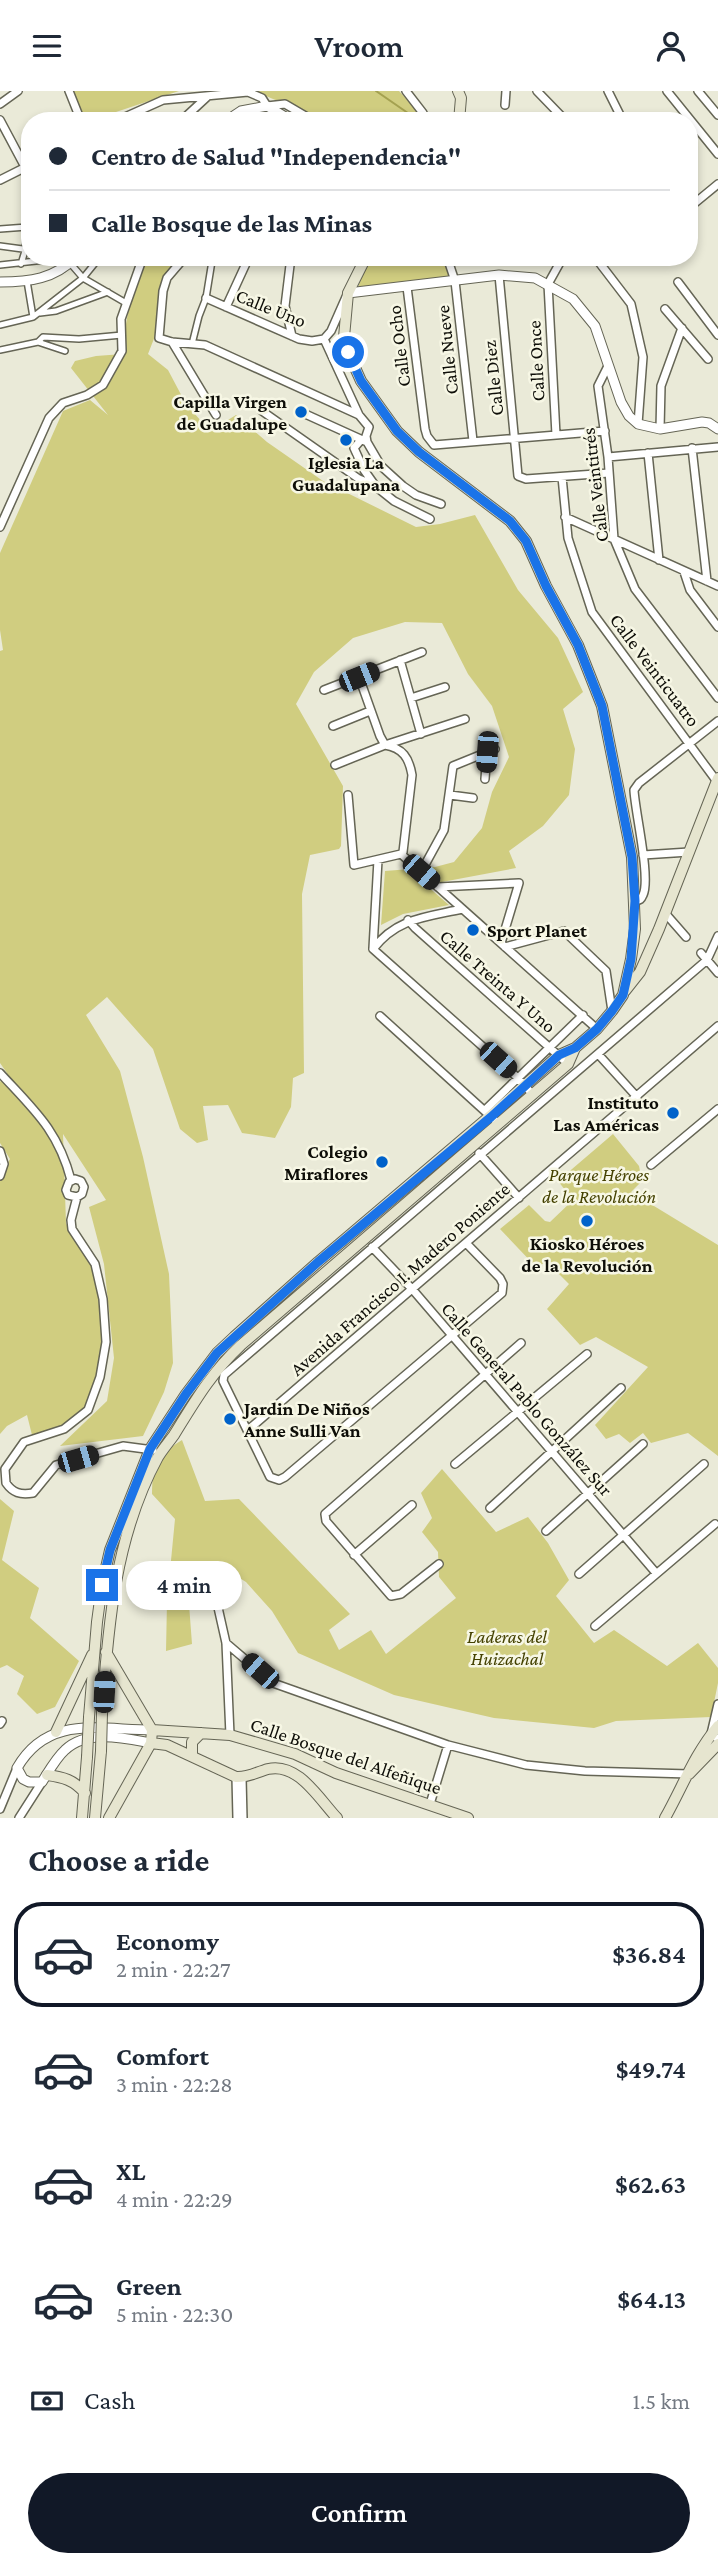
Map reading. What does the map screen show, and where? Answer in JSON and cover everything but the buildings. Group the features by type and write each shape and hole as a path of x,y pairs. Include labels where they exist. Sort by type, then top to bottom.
{"main road":[{"path":"458,91 461,98 460,112"},
{"path":"362,266 348,293 344,337 361,381 397,431 419,452 510,521 526,541 546,586 578,645 602,706 632,857 635,901 631,959 623,995"},
{"path":"82,1818 102,1585 110,1550 155,1451 225,1360 491,1117 522,1082 559,1055 575,1048 597,1029 640,972 718,781"},
{"path":"491,1117 533,1095 568,1064 575,1048"},
{"path":"95,1818 108,1625 119,1565 155,1451"},
{"path":"56,1732 95,1648"},
{"path":"106,1651 152,1730 151,1743 109,1818"},
{"name":"Calle Bosque del Alfeñique","path":"152,1730 230,1735 295,1754 336,1773 468,1818"},
{"path":"192,1756 192,1742 201,1733"},
{"path":"665,1818 687,1775 716,1733"},
{"path":"151,1743 167,1745 239,1777"},
{"path":"687,1775 718,1744"},
{"path":"269,1769 273,1759 272,1748"},
{"path":"269,1769 282,1767 294,1772 337,1818"},
{"name":"Calle Bosque del Alfeñique","path":"239,1777 269,1769"},
{"path":"45,1778 64,1777 85,1793"}],"street":[{"path":"0,104 18,91"},
{"path":"69,91 77,112"},
{"path":"406,91 422,112"},
{"path":"505,105 506,91"},
{"path":"537,91 557,112"},
{"path":"608,91 618,112"},
{"path":"667,91 683,112"},
{"path":"698,91 718,115"},
{"path":"136,112 163,100 248,92 262,98 267,106 277,112"},
{"path":"191,112 208,96"},
{"path":"240,112 285,104 299,112"},
{"path":"0,120 21,156"},
{"path":"698,131 718,154"},
{"path":"0,180 21,169"},
{"path":"698,200 718,184"},
{"path":"0,229 21,228"},
{"path":"0,246 21,250"},
{"path":"0,265 21,264"},
{"path":"0,282 27,281 54,275 66,266"},
{"path":"73,266 83,278 126,303"},
{"path":"35,315 83,278 93,266"},
{"path":"0,527 49,418 63,403 87,395 103,385 122,351 121,319 140,266"},
{"path":"177,266 167,278 163,291 159,338 205,345 359,415"},
{"path":"192,344 206,298 211,266"},
{"path":"226,307 245,266"},
{"path":"290,266 285,306 292,336"},
{"name":"Calle Nueve","path":"450,266 455,281 473,441"},
{"path":"548,284 558,266"},
{"path":"602,266 631,304 643,357 638,424"},
{"path":"430,519 394,501 374,485 363,470 354,448 364,441 369,428 359,415 324,339 331,331 348,293 499,275 535,278 573,299 595,326 621,402 629,416 638,424 660,429 702,422 718,429"},
{"name":"Calle Diez","path":"499,275 520,478 562,477"},
{"path":"27,281 35,315"},
{"path":"678,282 718,335"},
{"name":"Calle Once","path":"548,284 556,436"},
{"name":"Calle Ocho","path":"407,287 425,429 430,442 434,446 473,441"},
{"path":"0,325 56,311 108,292"},
{"name":"Calle Uno","path":"206,298 292,336 312,341 324,339"},
{"path":"665,309 708,359"},
{"path":"660,429 661,386 682,328"},
{"path":"38,342 43,337 79,339 122,335"},
{"path":"0,350 38,342 65,351"},
{"path":"172,342 216,415"},
{"name":"Calle Veintitrés","path":"608,366 598,386 608,457 614,539 635,589 718,698"},
{"path":"262,411 359,479 374,485"},
{"path":"303,413 364,441 381,466 403,486 416,495 441,504"},
{"path":"473,441 605,431"},
{"path":"608,457 718,447"},
{"path":"692,449 707,581"},
{"path":"648,453 659,559"},
{"path":"562,477 609,473"},
{"name":"Calle Veinticuatro","path":"562,477 568,538 592,612 718,781"},
{"path":"565,517 718,586"},
{"path":"684,572 690,590 718,627"},
{"path":"324,690 422,652"},
{"path":"400,660 421,734"},
{"path":"359,677 384,745"},
{"path":"411,698 445,687"},
{"path":"333,726 370,711"},
{"path":"335,765 384,745 465,719"},
{"path":"635,901 641,899 645,893 643,855 634,794 639,783 718,721"},
{"path":"384,745 401,750 411,765 411,788 401,855"},
{"path":"421,872 444,830 454,764 491,751 485,779"},
{"path":"348,795 354,865 401,855"},
{"path":"450,795 473,798"},
{"path":"643,855 689,852"},
{"path":"401,855 597,1029"},
{"path":"373,949 378,860"},
{"path":"438,887 519,883 503,945"},
{"path":"373,949 383,937 408,920 462,909"},
{"path":"665,913 686,937"},
{"name":"Calle Treinta Y Uno","path":"408,920 568,1064"},
{"path":"503,945 565,931 606,971 612,1011"},
{"path":"466,1243 500,1278 503,1284 502,1293 285,1477 279,1480 270,1477 223,1381 224,1375 707,960 718,937"},
{"path":"373,949 522,1082 533,1095"},
{"path":"701,953 718,973"},
{"path":"380,1016 491,1117"},
{"path":"522,1082 550,1048 583,1016"},
{"name":"Avenida Francisco I. Madero Poniente","path":"248,1430 718,1026"},
{"path":"598,1054 637,1097"},
{"path":"0,1073 52,1131 65,1155 71,1180"},
{"path":"651,1164 718,1109"},
{"path":"0,1151 4,1164 0,1176"},
{"path":"480,1153 519,1198"},
{"path":"77,1198 68,1195 66,1190 71,1180 78,1180 83,1184 82,1194 77,1198 71,1220 72,1229 95,1264 103,1299 106,1342 100,1377 88,1410 64,1429 24,1442 5,1469 6,1483 15,1492 33,1493 56,1465 123,1446 155,1451"},
{"name":"Calle General Pablo González Sur","path":"372,1247 413,1290 656,1573"},
{"path":"439,1565 401,1594 391,1596 326,1521 327,1510 521,1343"},
{"path":"455,1464 587,1354"},
{"path":"490,1508 621,1388"},
{"path":"546,1531 643,1444"},
{"path":"579,1574 704,1464"},
{"path":"354,1555 412,1505"},
{"path":"595,1626 715,1524"},
{"path":"217,1603 226,1643 230,1735"},
{"path":"226,1643 273,1683 448,1745 526,1765 585,1771 687,1775"},
{"path":"716,1733 718,1704"},
{"name":"Calle Bosque del Alfeñique","path":"17,1768 34,1746 56,1732 85,1727 152,1730"},
{"path":"19,1818 62,1752 75,1742 90,1737 151,1743"},
{"path":"430,1804 448,1745"},
{"path":"17,1768 19,1774 29,1782 45,1778"},
{"path":"0,1809 17,1768"},
{"path":"237,1818 239,1777"},
{"path":"239,1777 243,1818"}],"green space":[{"path":"70,91 179,91 116,112 80,112"},
{"path":"254,91 399,91 418,112 299,112"},
{"path":"143,266 172,266 162,278 155,336 148,354 168,370 186,404 210,431 236,415 267,442 323,481 416,527 475,515 518,590 558,638 583,692 563,709 575,749 569,795 543,826 509,851 516,868 426,885 449,905 403,914 381,925 385,871 435,867 454,862 482,828 492,792 509,757 492,706 468,674 442,623 405,622 353,638 314,672 296,704 343,786 341,846 339,849 310,855 302,894 304,1073 293,1078 291,1107 275,1138 242,1133 228,1105 203,1106 208,1140 197,1143 180,1129 153,1049 107,997 86,1015 120,1071 143,1157 169,1274 173,1363 164,1392 143,1436 60,1446 107,1401 114,1358 104,1264 89,1207 106,1200 63,1134 66,1223 73,1239 93,1265 101,1302 104,1342 97,1376 85,1408 62,1428 32,1435 27,1415 7,1426 0,1434 0,1176 10,1159 0,1143 0,1082 7,1073 0,1063 0,651 3,650 0,630 0,553 63,411 90,400 108,415 71,368 75,361 123,354 125,329"},
{"path":"368,266 447,266 452,280 356,292"},
{"name":"Parque Héroes de la Revolución","path":"613,1134 639,1166 642,1181 631,1192 718,1245 718,1456 688,1433 651,1443 643,1433 630,1443 619,1434 606,1439 595,1425 648,1367 596,1337 580,1345 547,1309 569,1284 546,1261 537,1268 500,1229 529,1205 545,1221 550,1222 573,1200 558,1181"},
{"name":"Laderas del Huizachal","path":"182,1440 205,1501 239,1499 350,1614 329,1630 339,1650 371,1630 386,1654 456,1598 439,1577 438,1552 422,1532 432,1518 421,1493 442,1469 496,1532 528,1517 548,1543 569,1580 556,1596 594,1643 614,1630 667,1666 698,1643 718,1668 718,1683 711,1717 616,1721 594,1728 494,1718 394,1695 298,1653 272,1611 246,1582 212,1561 188,1591 192,1644 166,1651 167,1602 175,1519 152,1494 152,1483 157,1461"},
{"path":"0,1499 14,1511 2,1560 39,1588 30,1618 79,1661 55,1707 37,1714 17,1694 24,1676 7,1665 0,1668"}],"waterway":[{"path":"376,91 406,112"}],"place":[{"name":"Capilla Virgen de Guadalupe","path":"301,412"},
{"name":"Iglesia La Guadalupana","path":"346,440"},
{"name":"Sport Planet","path":"473,930"},
{"name":"Instituto Las Américas","path":"673,1113"},
{"name":"Colegio Miraflores","path":"382,1162"},
{"name":"Kiosko Héroes de la Revolución","path":"587,1221"},
{"name":"Jardin De Niños Anne Sulli Van","path":"230,1419"}],"route":[{"path":"102,1585 110,1550 150,1449 217,1353 318,1262 491,1117 559,1055 575,1048 597,1029 623,995 631,959 635,929 632,857 602,706 578,645 546,586 526,541 510,521 419,452 397,431 361,381 348,352"}]}
